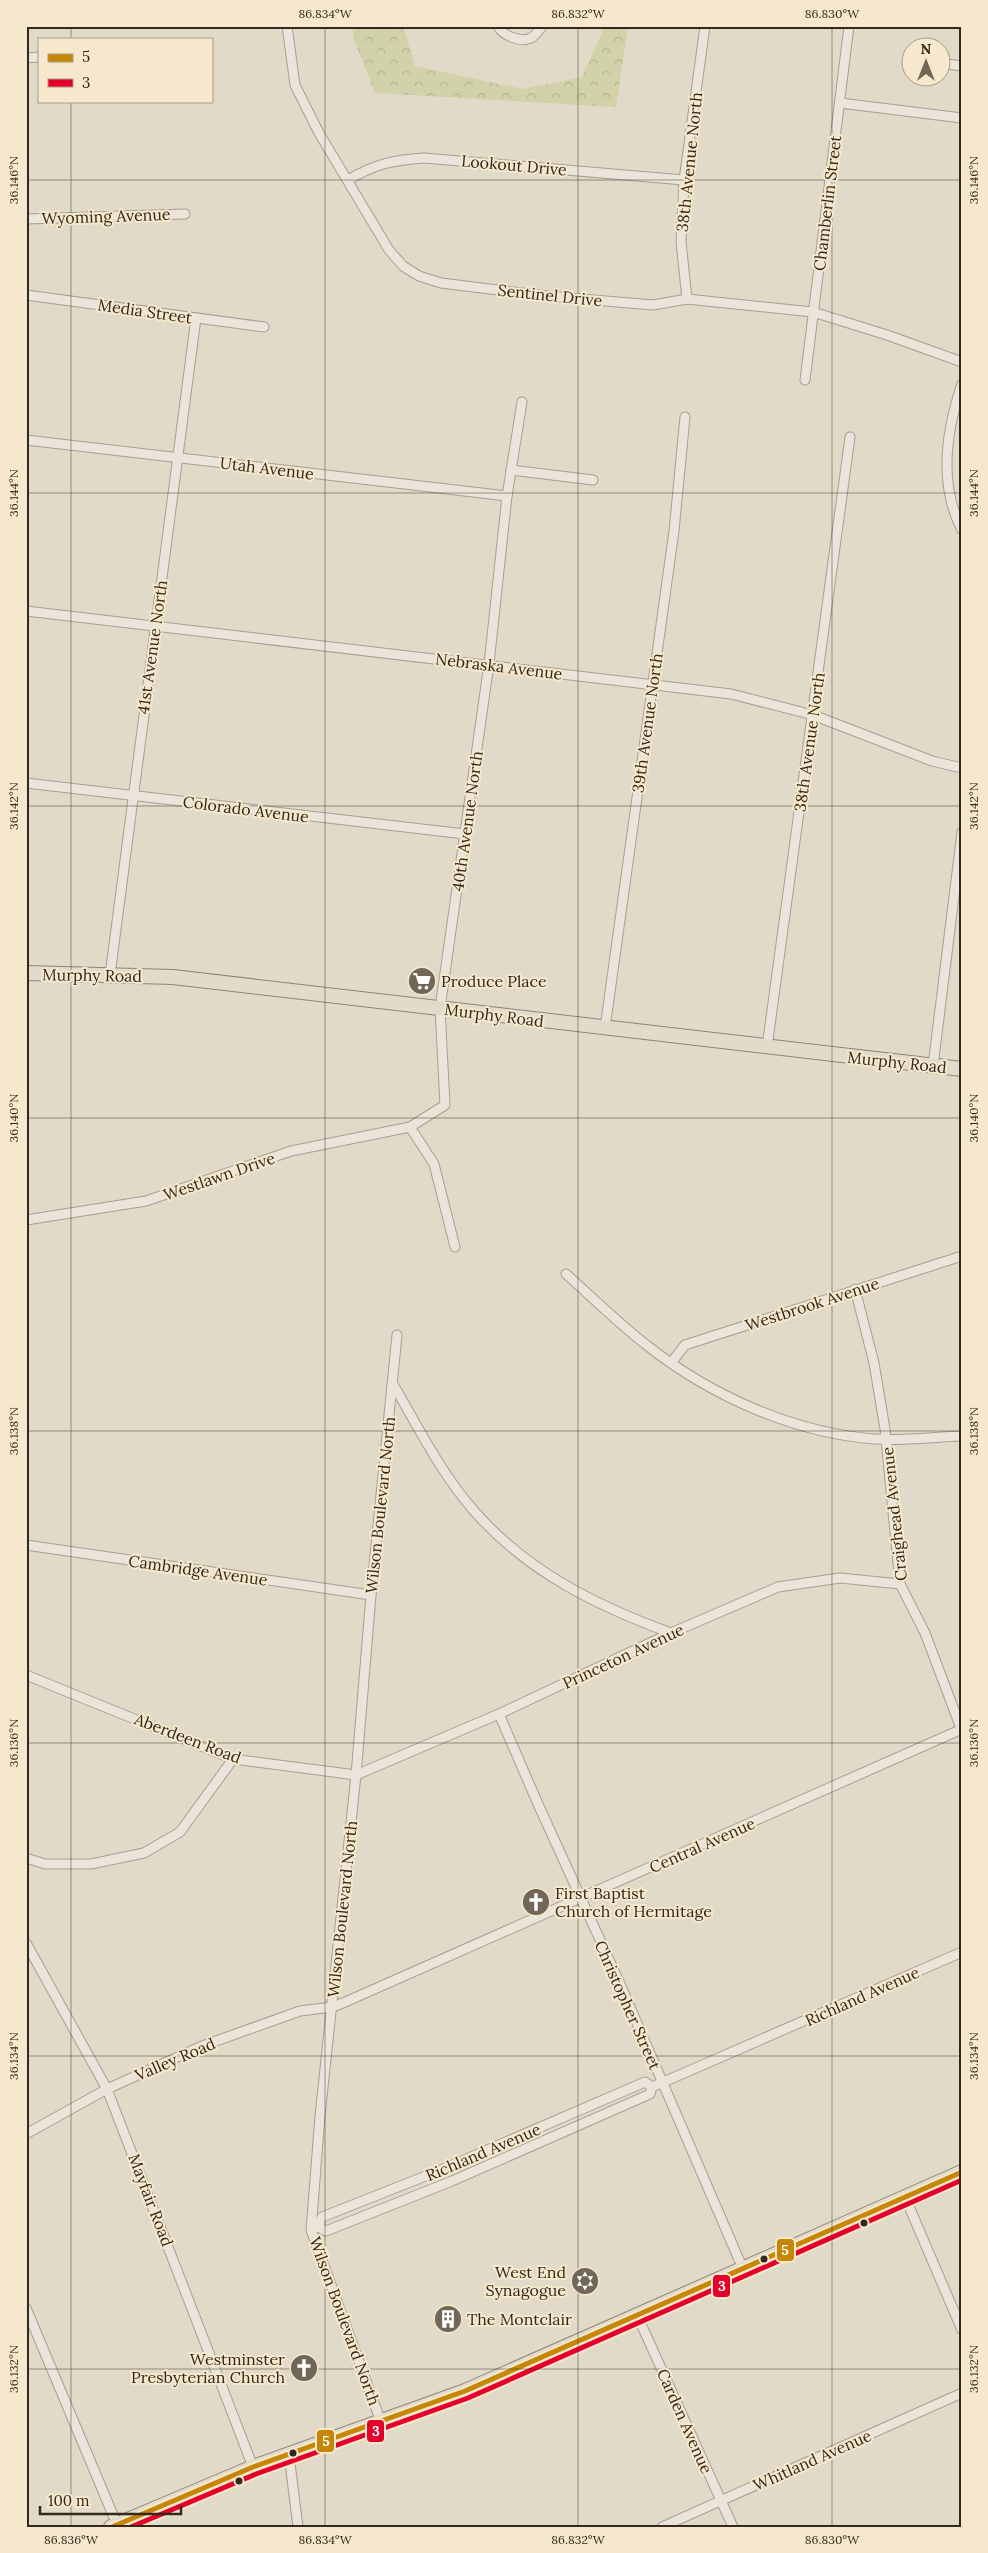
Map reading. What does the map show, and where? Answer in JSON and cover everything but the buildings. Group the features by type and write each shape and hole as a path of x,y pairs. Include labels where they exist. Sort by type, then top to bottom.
{"main road":[{"name":"Murphy Road","path":"26,974 173,977 962,1069"},
{"path":"115,2526 253,2467 465,2391 962,2172"}],"street":[{"name":"Sentinel Drive","path":"287,26 295,86 319,134 389,250 402,266 419,276 441,283 547,296 653,305 687,298 813,312 887,335 962,362"},
{"path":"498,26 504,33 520,40 532,38 542,26"},
{"name":"38th Avenue North","path":"687,298 681,242 684,180 705,26"},
{"name":"Chamberlin Street","path":"805,380 849,26"},
{"path":"840,103 962,118"},
{"name":"Lookout Drive","path":"348,180 371,166 398,160 424,158 684,180"},
{"name":"Wyoming Avenue","path":"26,219 185,214"},
{"name":"Media Street","path":"26,295 264,327"},
{"name":"41st Avenue North","path":"110,975 196,318"},
{"path":"962,384 951,417 946,466 952,504 962,530"},
{"path":"522,402 511,470 594,480"},
{"name":"39th Avenue North","path":"605,1028 674,531 686,417"},
{"name":"38th Avenue North","path":"767,1047 850,437"},
{"name":"Utah Avenue","path":"26,440 507,496"},
{"name":"40th Avenue North","path":"410,1127 445,1106 440,1008 489,664 511,470"},
{"name":"Nebraska Avenue","path":"26,611 731,694 812,715 932,761 962,768"},
{"name":"Colorado Avenue","path":"26,783 465,834"},
{"path":"933,1066 962,832"},
{"path":"410,1127 434,1164 455,1247"},
{"name":"Westlawn Drive","path":"26,1220 146,1201 291,1151 410,1127"},
{"name":"Westbrook Avenue","path":"670,1363 685,1345 962,1256"},
{"path":"566,1274 647,1346 670,1363 689,1376 749,1406 797,1424 851,1436 886,1439 962,1436"},
{"name":"Craighead Avenue","path":"855,1290 874,1363 886,1439 900,1584 925,1633 962,1730"},
{"name":"Wilson Boulevard North","path":"381,2422 314,2228 332,2007 356,1775 371,1595 397,1335"},
{"path":"393,1384 440,1464 475,1512 510,1545 545,1574 576,1593 623,1616 670,1633"},
{"name":"Cambridge Avenue","path":"26,1545 371,1595"},
{"name":"Princeton Avenue","path":"356,1775 499,1714 670,1633 778,1587 840,1578 900,1584"},
{"name":"Aberdeen Road","path":"26,1675 233,1758 356,1775"},
{"name":"Christopher Street","path":"499,1714 743,2269"},
{"name":"Central Avenue","path":"332,2007 962,1730"},
{"path":"26,1858 45,1864 90,1864 144,1853 180,1832 233,1758"},
{"name":"Mayfair Road","path":"26,1943 107,2089 253,2467"},
{"name":"Richland Avenue","path":"652,2087 962,1952"},
{"name":"Valley Road","path":"26,2134 107,2089 211,2043 300,2011 332,2007"},
{"name":"Richland Avenue","path":"645,2082 652,2087 650,2094 452,2181 326,2231 314,2228 322,2217 441,2170 645,2082"},
{"path":"905,2197 962,2330"},
{"path":"26,2308 115,2526"},
{"name":"Carden Avenue","path":"637,2315 733,2527"},
{"name":"Whitland Avenue","path":"662,2527 962,2393"},
{"path":"289,2455 298,2527"}],"green space":[{"path":"353,26 403,26 415,66 523,89 582,77 605,26 628,26 616,107 375,93 353,37"}],"transit line":[{"name":"5","path":"112,2527 253,2467 465,2391 962,2172"},
{"name":"3","path":"131,2527 256,2474 468,2398 962,2180"}],"place":[{"name":"Produce Place","path":"422,981"},
{"name":"First Baptist Church of Hermitage","path":"536,1902"},
{"name":"West End Synagogue","path":"585,2281"},
{"name":"The Montclair","path":"448,2319"},
{"name":"Westminster Presbyterian Church","path":"304,2368"}]}
